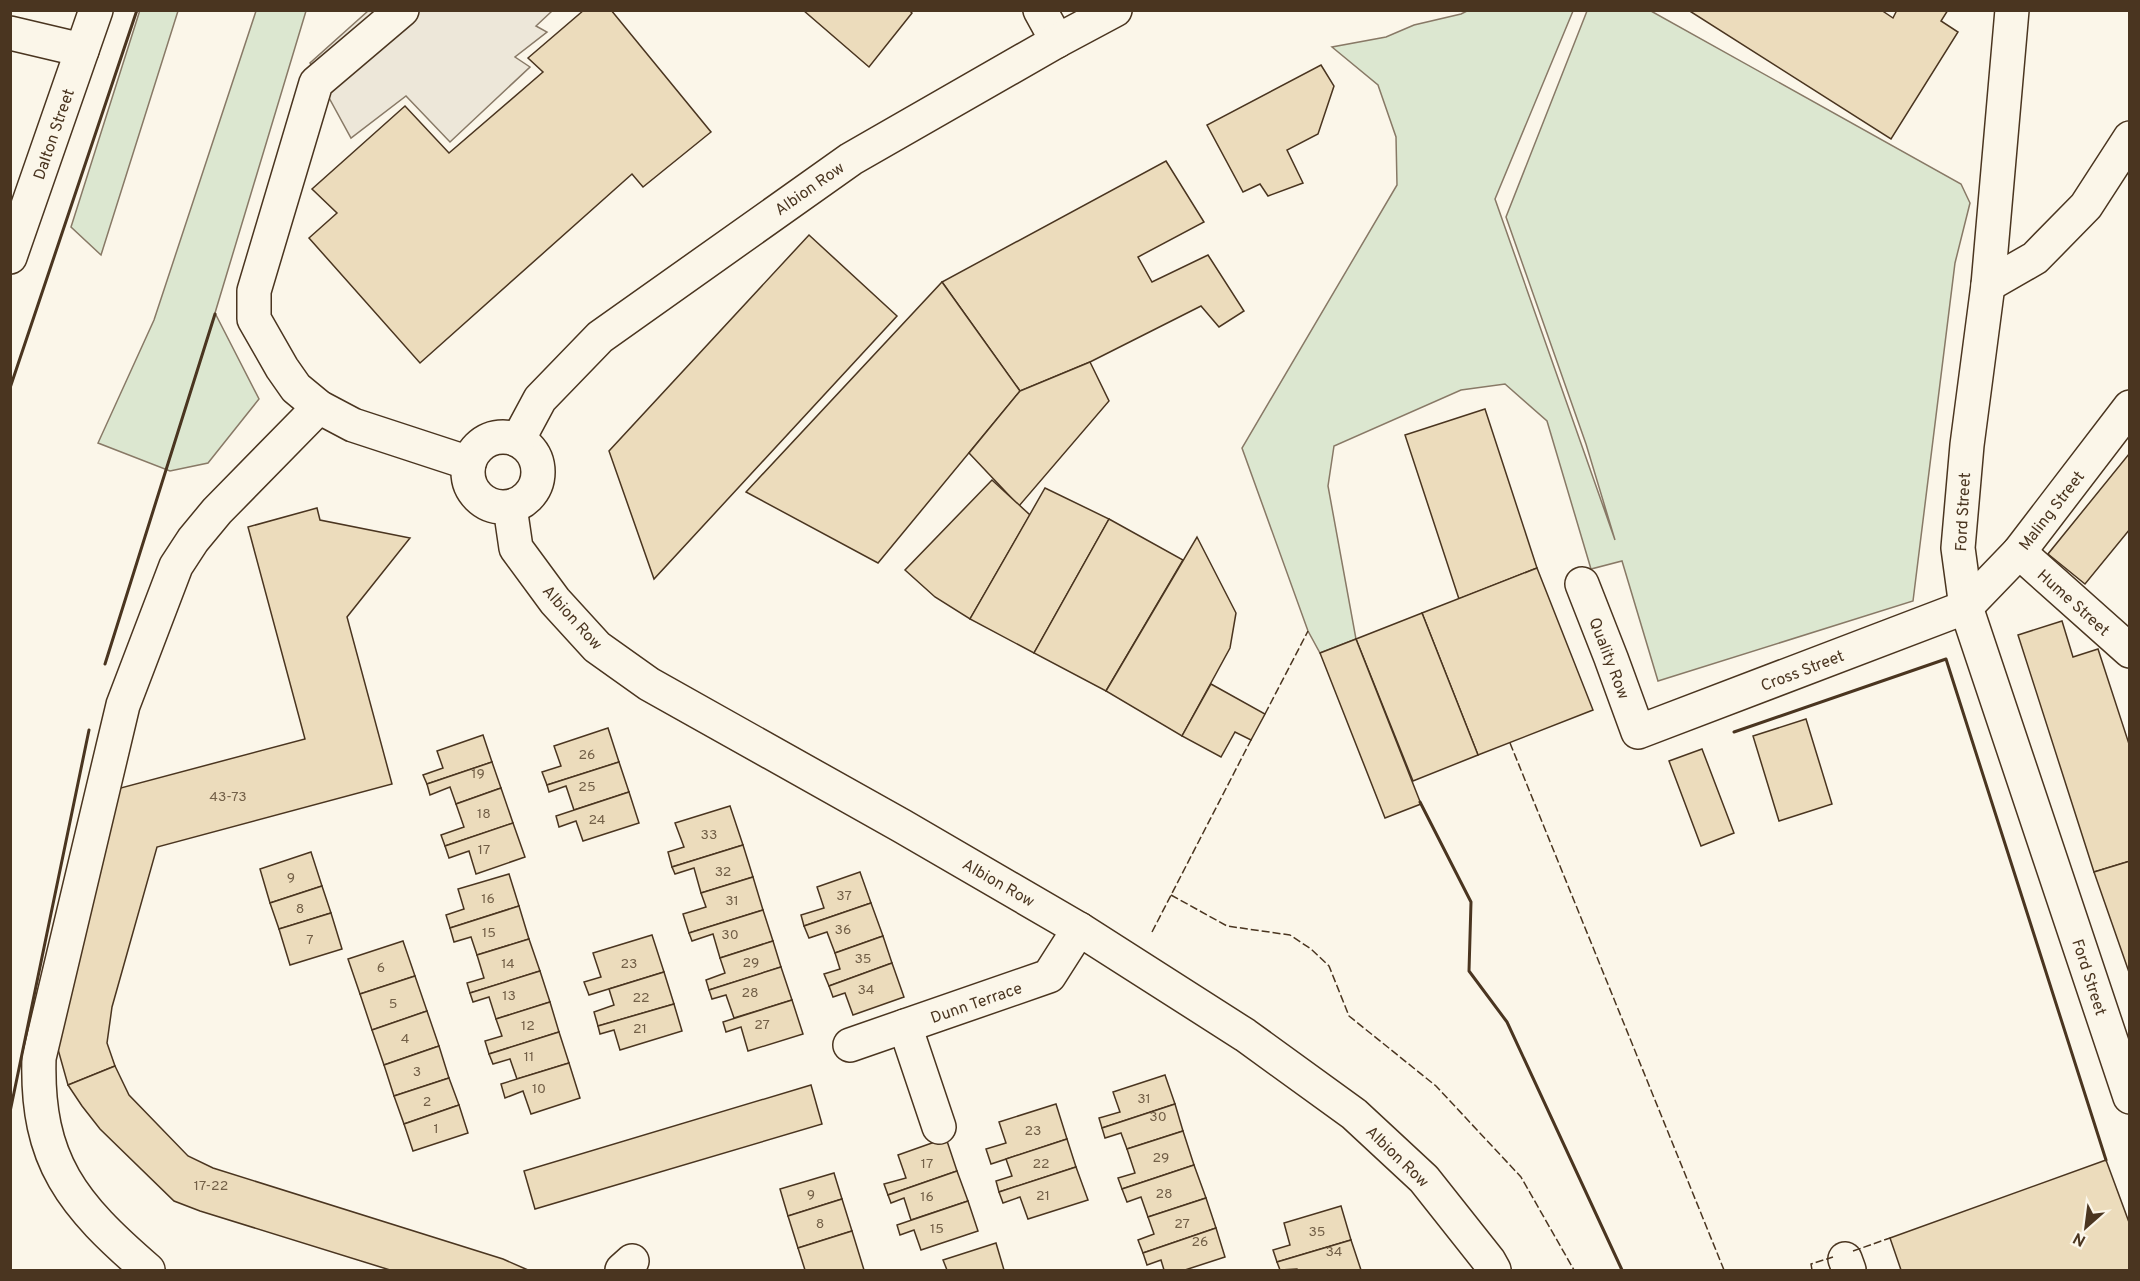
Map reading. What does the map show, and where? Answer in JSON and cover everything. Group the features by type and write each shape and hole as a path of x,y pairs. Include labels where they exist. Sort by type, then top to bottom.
{"street":[{"name":"Dalton Street","path":"10,257 96,10"},
{"path":"402,10 316,83 254,291 254,320 296,388 319,407 353,425 469,463"},
{"path":"1040,10 1057,41"},
{"name":"Albion Row","path":"518,440 540,399 600,337 851,159 1115,10"},
{"name":"Ford Street","path":"2012,10 1988,285 1967,445 1958,548 1966,607 2130,1097"},
{"path":"10,33 82,50"},
{"path":"1988,285 2035,258 2086,206 2130,138"},
{"path":"148,1270 108,1235 71,1192 55,1165 41,1114 38,1086 39,1058 123,705 176,566 193,540 217,511 319,407"},
{"name":"Maling Street","path":"1966,607 2019,552 2130,407"},
{"path":"509,437 518,440 528,446 538,465 536,487 520,503 510,507 487,504 477,496 471,486 468,475 469,463 473,453 488,440 509,437"},
{"name":"Albion Row","path":"510,507 516,548 555,601 597,646 649,684 902,826 1079,929 1245,1035 1354,1114 1424,1179 1494,1270"},
{"name":"Hume Street","path":"2019,552 2130,651"},
{"name":"Quality Row","path":"1582,584 1638,732"},
{"name":"Cross Street","path":"1638,732 1966,607"},
{"name":"Dunn Terrace","path":"850,1045 1049,976 1079,929"},
{"path":"905,1026 939,1127"}],"green space":[{"path":"140,10 178,11 101,255 71,227"},
{"path":"256,11 306,11 215,313 259,399 208,463 170,471 98,443 154,320"},
{"path":"1467,11 1573,11 1495,199 1615,540 1586,444 1506,217 1587,11 1651,11 1961,184 1970,203 1955,263 1913,601 1658,681 1622,561 1591,569 1547,421 1505,384 1461,390 1334,446 1328,486 1356,639 1320,653 1308,631 1242,448 1397,185 1396,137 1378,85 1332,47 1386,37 1414,25"}],"shaded area":[{"path":"368,11 552,11 536,26 547,32 515,57 530,67 450,142 406,96 351,138 310,63"}],"building":[{"path":"584,10 611,10 711,132 643,187 632,174 420,363 309,238 337,213 312,189 405,106 449,153 543,72 528,58"},
{"path":"803,10 909,10 912,13 869,67"},
{"path":"1688,10 1881,10 1893,18 1897,10 1948,10 1941,21 1958,32 1891,139"},
{"path":"1321,65 1334,86 1318,134 1287,150 1303,183 1268,196 1260,184 1243,192 1207,125"},
{"path":"1166,161 1204,222 1138,257 1152,282 1208,255 1244,311 1219,327 1201,306 1090,362 1020,391 942,282"},
{"path":"809,235 897,316 654,579 609,451"},
{"path":"942,282 1020,391 878,563 746,492"},
{"path":"1090,362 1109,401 1019,506 969,453 1020,391"},
{"path":"1485,409 1537,568 1459,599 1405,435"},
{"path":"2129,454 2130,529 2085,584 2048,554"},
{"path":"992,480 1030,515 970,619 935,597 905,570"},
{"path":"1045,488 1109,519 1034,653 970,619"},
{"path":"317,508 320,520 410,538 347,617 392,784 157,847 112,1007 107,1043 115,1066 68,1085 54,1035 113,790 305,739 248,527"},
{"path":"1109,519 1183,560 1106,691 1034,653"},
{"path":"1197,537 1236,613 1230,648 1182,736 1106,691"},
{"path":"1537,568 1593,710 1478,755 1422,613"},
{"path":"1422,613 1478,755 1413,781 1356,639"},
{"path":"2062,621 2073,657 2098,649 2130,747 2130,861 2094,872 2018,635"},
{"path":"1356,639 1421,804 1385,818 1320,653"},
{"path":"1211,684 1265,714 1251,740 1235,732 1221,757 1182,736"},
{"path":"1806,719 1832,804 1779,821 1753,736"},
{"path":"608,728 619,762 547,785 542,772 561,766 554,746"},
{"path":"483,735 492,762 427,784 423,775 443,768 437,751"},
{"path":"1702,749 1734,833 1701,846 1669,761"},
{"path":"492,762 501,788 456,804 450,787 430,795 427,784"},
{"path":"619,762 629,792 574,810 566,786 549,792 547,785"},
{"path":"501,788 513,823 445,846 441,835 464,827 456,804"},
{"path":"629,792 639,823 583,841 576,821 559,827 556,816"},
{"path":"730,806 743,845 672,867 668,852 684,847 675,823"},
{"path":"513,823 525,857 476,874 469,851 449,858 445,846"},
{"path":"743,845 753,877 701,893 694,868 675,874 672,867"},
{"path":"311,852 322,886 270,903 260,869"},
{"path":"2130,861 2130,975 2094,872"},
{"path":"860,872 871,903 804,926 801,915 824,908 817,887"},
{"path":"509,874 519,906 450,928 446,915 464,909 458,889"},
{"path":"753,877 763,910 689,933 683,914 706,907 701,893"},
{"path":"322,886 331,913 279,929 270,903"},
{"path":"871,903 883,936 835,953 827,932 809,938 804,926"},
{"path":"519,906 529,939 477,955 471,937 454,942 450,928"},
{"path":"763,910 773,941 720,958 713,934 692,941 689,933"},
{"path":"331,913 342,949 290,965 279,929"},
{"path":"652,935 664,972 589,995 584,982 601,977 593,953"},
{"path":"883,936 892,963 829,986 824,974 840,969 835,953"},
{"path":"529,939 540,971 470,993 467,983 484,978 477,955"},
{"path":"403,941 415,976 360,994 348,959"},
{"path":"773,941 781,967 709,990 706,980 725,973 720,958"},
{"path":"892,963 904,997 853,1015 845,993 833,997 829,986"},
{"path":"781,967 792,1000 734,1018 726,995 712,999 709,990"},
{"path":"540,971 550,1002 496,1019 489,997 473,1002 470,993"},
{"path":"664,972 674,1004 598,1026 594,1012 614,1005 609,989"},
{"path":"415,976 427,1011 372,1030 360,994"},
{"path":"792,1000 803,1034 748,1051 741,1027 726,1032 723,1022"},
{"path":"550,1002 559,1032 489,1054 485,1041 502,1036 496,1019"},
{"path":"674,1004 682,1031 620,1050 614,1030 600,1034 598,1026"},
{"path":"427,1011 439,1046 384,1065 372,1030"},
{"path":"559,1032 569,1063 517,1079 510,1059 493,1064 489,1054"},
{"path":"439,1046 449,1078 394,1096 384,1065"},
{"path":"569,1063 580,1098 531,1114 523,1091 505,1098 501,1084"},
{"path":"115,1066 129,1095 188,1156 213,1168 503,1259 528,1270 390,1270 174,1201 100,1129 68,1085"},
{"path":"1165,1075 1175,1104 1102,1128 1099,1118 1120,1112 1113,1092"},
{"path":"449,1078 459,1105 404,1124 394,1096"},
{"path":"811,1085 822,1124 535,1209 524,1171"},
{"path":"1056,1104 1067,1139 991,1164 986,1149 1006,1143 999,1122"},
{"path":"1175,1104 1183,1131 1127,1149 1121,1133 1105,1138 1102,1128"},
{"path":"459,1105 468,1133 413,1151 404,1124"},
{"path":"1183,1131 1194,1165 1122,1189 1118,1178 1135,1173 1127,1149"},
{"path":"946,1138 957,1171 888,1195 884,1184 906,1178 898,1155"},
{"path":"1067,1139 1076,1167 999,1192 996,1181 1012,1176 1006,1159"},
{"path":"2106,1160 2130,1225 2130,1270 1901,1270 1890,1238"},
{"path":"1194,1165 1206,1198 1148,1217 1141,1197 1127,1202 1122,1189"},
{"path":"1076,1167 1088,1200 1028,1219 1020,1197 1003,1203 999,1192"},
{"path":"957,1171 968,1201 911,1220 904,1198 891,1203 888,1195"},
{"path":"834,1173 842,1199 788,1216 780,1189"},
{"path":"1206,1198 1216,1228 1143,1253 1138,1240 1154,1234 1148,1217"},
{"path":"842,1199 852,1231 798,1248 788,1216"},
{"path":"968,1201 978,1231 921,1250 914,1230 900,1235 897,1225"},
{"path":"1341,1206 1351,1240 1277,1262 1273,1250 1290,1245 1284,1223"},
{"path":"1216,1228 1225,1257 1185,1270 1164,1270 1161,1260 1147,1265 1143,1253"},
{"path":"852,1231 864,1270 805,1270 798,1248"},
{"path":"1351,1240 1361,1270 1280,1270 1277,1262"},
{"path":"996,1243 1004,1270 947,1270 943,1260"}],"fence":[{"path":"1265,714 1308,631"},
{"path":"1152,932 1251,740"},
{"path":"1510,743 1724,1270"},
{"path":"1171,895 1227,926 1290,935 1311,949 1329,966 1349,1016 1436,1086 1521,1177 1574,1270"},
{"path":"1853,1251 1890,1238"},
{"path":"1812,1270 1811,1264 1833,1257"}],"wall":[{"path":"10,388 137,10"},
{"path":"105,664 215,314"},
{"path":"1734,732 1946,659 2106,1160"},
{"path":"10,1112 89,730"},
{"path":"1420,802 1471,902 1469,971 1507,1022 1622,1270"}]}
